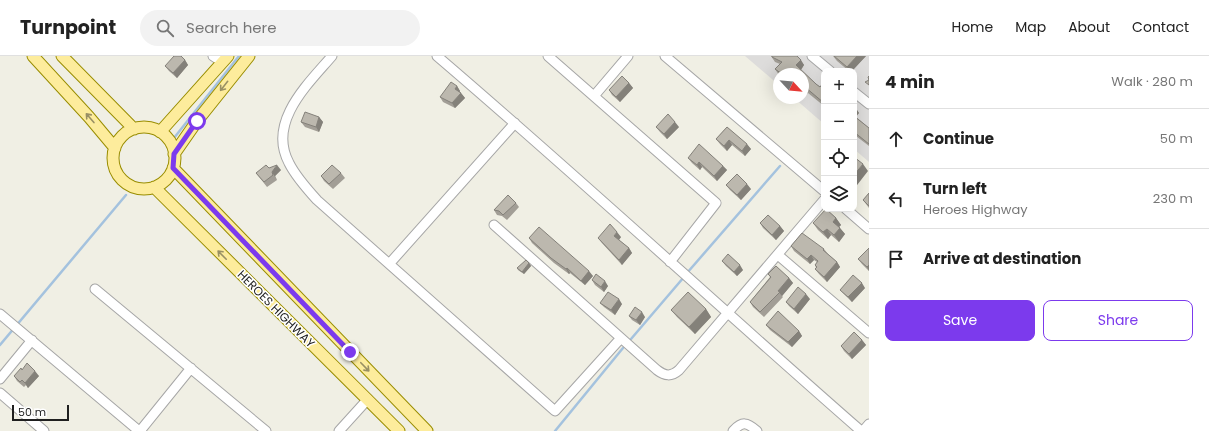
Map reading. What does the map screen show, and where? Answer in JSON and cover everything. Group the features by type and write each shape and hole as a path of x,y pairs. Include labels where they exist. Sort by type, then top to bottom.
{"main road":[{"path":"33,56 89,116 115,148"},
{"path":"62,56 134,129"},
{"path":"160,132 228,56"},
{"path":"174,154 197,121 249,56"},
{"path":"147,127 160,132 170,141 174,154 173,168 165,180 154,187 140,189 134,187 122,180 115,168 113,154 115,148 122,136 134,129 147,127"},
{"name":"HEROES HIGHWAY","path":"173,168 427,431"},
{"name":"HEROES HIGHWAY","path":"154,187 399,431"}],"street":[{"path":"213,56 216,58 218,56"},
{"path":"332,56 298,96 285,123 283,135 284,148 288,163 317,200 556,411 621,338"},
{"path":"437,56 515,123 728,314 862,431 869,424"},
{"path":"548,56 716,203 670,262"},
{"path":"594,96 628,56"},
{"path":"665,56 821,188"},
{"path":"812,56 827,68"},
{"path":"821,63 827,56"},
{"path":"857,94 869,104"},
{"path":"390,263 515,123"},
{"path":"494,225 663,374 669,375 679,370 821,204"},
{"path":"849,212 869,229"},
{"path":"778,255 869,333"},
{"path":"95,289 266,431"},
{"path":"0,314 140,431 191,368"},
{"path":"0,379 29,338"},
{"path":"0,393 34,428 44,431"},
{"path":"339,431 368,399"},
{"path":"733,431 740,424 744,423 748,423 757,431"}],"shaded area":[{"path":"745,56 869,56 869,162 857,152 857,68 821,68 821,121 801,104 809,104 809,68 773,68 773,80"}],"building":[{"path":"174,56 181,56 185,60 173,73 165,66"},
{"path":"797,56 801,60 796,65 799,68 776,68 782,62 772,57"},
{"path":"834,56 857,56 847,67"},
{"path":"622,76 629,83 616,97 609,90"},
{"path":"809,77 820,87 821,86 821,100 809,90"},
{"path":"451,82 457,86 455,89 461,93 452,103 440,97"},
{"path":"305,112 319,117 316,127 301,122"},
{"path":"668,114 675,122 664,134 656,127"},
{"path":"857,118 869,128 869,144 857,134"},
{"path":"727,127 747,144 742,151 729,140 724,146 716,139"},
{"path":"699,144 723,166 714,176 699,162 697,165 688,158"},
{"path":"857,159 863,164 857,171"},
{"path":"266,165 269,168 277,165 272,172 273,175 264,182 256,173"},
{"path":"332,165 341,173 329,184 321,176"},
{"path":"737,174 747,184 737,195 726,185"},
{"path":"869,193 869,206 863,200"},
{"path":"508,195 516,203 503,215 499,211 494,210"},
{"path":"823,212 829,212 836,218 833,222 840,228 834,235 827,229 823,232 813,223"},
{"path":"768,215 780,226 772,235 760,223"},
{"path":"610,224 617,232 614,236 629,248 619,260 598,238"},
{"path":"539,227 589,271 581,281 567,268 566,269 551,258 529,238"},
{"path":"802,233 824,249 823,250 837,262 824,277 815,269 817,267 815,265 818,261 811,255 807,259 791,246"},
{"path":"869,248 869,265 867,267 858,259"},
{"path":"728,254 740,265 734,272 722,261"},
{"path":"526,260 529,263 522,272 517,268"},
{"path":"776,266 789,278 778,291 780,292 760,312 750,302 771,277 768,274"},
{"path":"596,274 605,281 601,287 592,280"},
{"path":"853,275 862,283 848,297 840,290"},
{"path":"798,287 806,294 794,309 786,302"},
{"path":"608,292 619,299 611,310 600,303"},
{"path":"688,292 706,309 689,327 671,310"},
{"path":"635,307 642,312 636,320 629,316"},
{"path":"778,311 799,331 788,342 766,325"},
{"path":"854,332 862,340 849,354 841,346"},
{"path":"27,363 35,371 25,383 22,380 20,382 14,376 21,368 22,370"}],"waterway":[{"path":"174,138 239,56"},
{"path":"687,273 780,166"},
{"path":"0,345 126,195"},
{"path":"631,339 684,277"},
{"path":"555,431 623,348"}],"route":[{"path":"197,121 174,154 173,168 350,352"}]}
